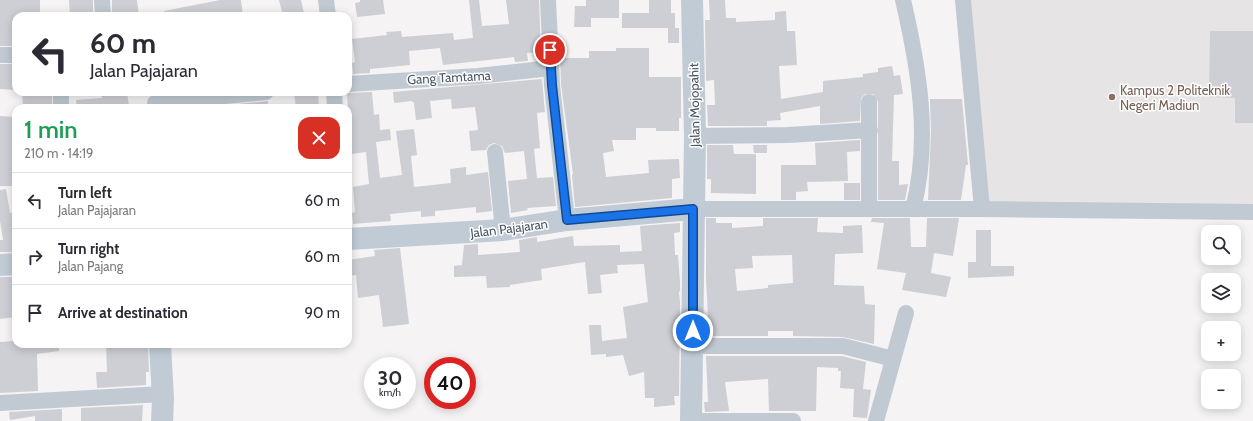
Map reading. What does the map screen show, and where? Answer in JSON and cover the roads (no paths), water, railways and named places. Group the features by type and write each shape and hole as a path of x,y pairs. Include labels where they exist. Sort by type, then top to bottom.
{"street":[{"path":"102,0 103,12"},
{"path":"326,0 328,12"},
{"path":"548,0 551,68 567,220"},
{"name":"Jalan Mojopahit","path":"691,421 695,136 692,0"},
{"path":"903,0 914,50 922,108 922,141 919,184 913,209"},
{"path":"963,0 982,209"},
{"path":"0,55 12,55"},
{"name":"Gang Tamtama","path":"352,84 478,76 551,68"},
{"path":"155,101 217,96"},
{"path":"869,102 869,209"},
{"path":"695,136 788,135 870,130"},
{"path":"495,152 503,230"},
{"path":"693,209 982,209 1253,212"},
{"name":"Jalan Pajajaran","path":"352,239 503,230 567,220 693,209"},
{"path":"0,265 12,264"},
{"path":"876,421 906,313"},
{"path":"693,346 843,346 893,359"},
{"path":"160,348 163,394 162,421"},
{"path":"0,403 163,394"},
{"path":"691,421 793,421"}],"place":[{"name":"Kampus 2 Politeknik Negeri Madiun","path":"1112,97"}]}
